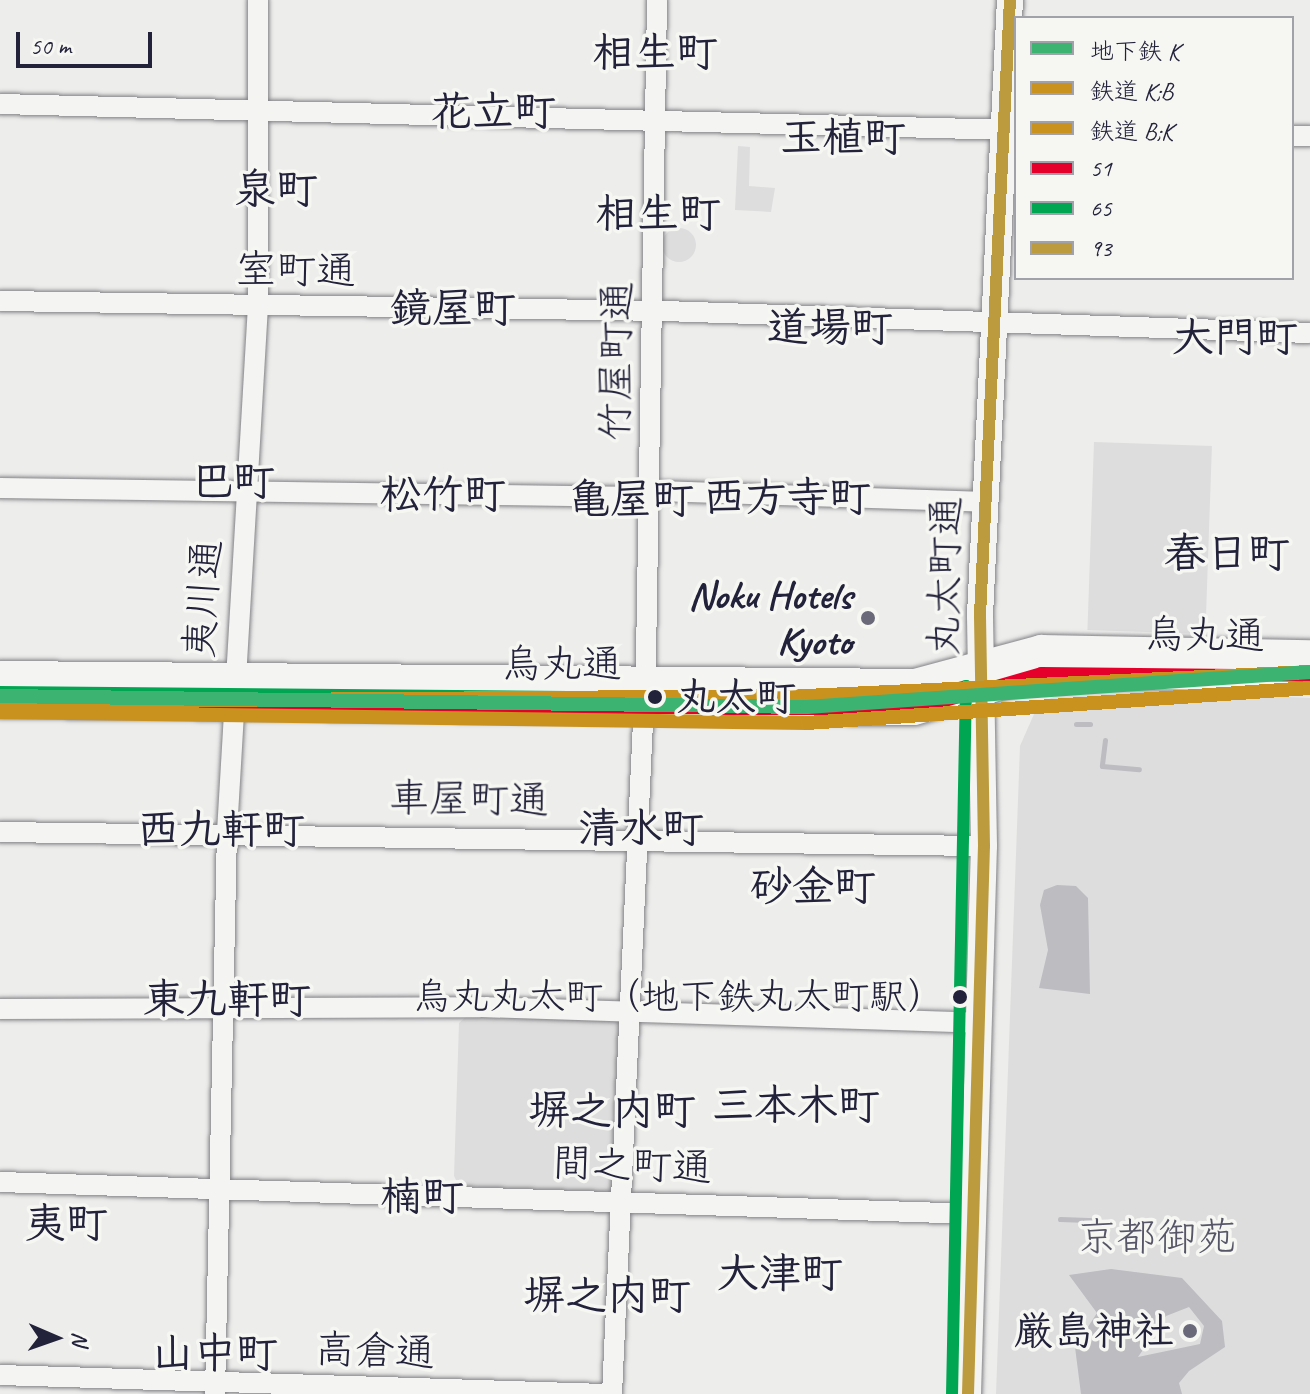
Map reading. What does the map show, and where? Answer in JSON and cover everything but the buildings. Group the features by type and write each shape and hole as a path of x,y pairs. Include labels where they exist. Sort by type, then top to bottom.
{"highway":[{"name":"烏丸通","path":"983,679 1041,650 1310,655"},
{"name":"烏丸通","path":"0,676 233,687 644,691 915,684 1041,673 1310,676"},
{"name":"烏丸通","path":"0,703 233,687"}],"main road":[{"name":"丸太町通","path":"968,1394 984,846 986,502 1010,130 1010,0"}],"street":[{"name":"夷川通","path":"215,1388 220,1006 233,687 258,305 255,108 258,0"},
{"name":"竹屋町通","path":"612,1394 634,1011 654,311 657,0"},
{"path":"0,104 655,117 1010,130"},
{"name":"室町通","path":"0,301 654,311 1310,333"},
{"path":"0,488 246,493 649,494 986,502"},
{"name":"車屋町通","path":"0,832 637,837 984,846"},
{"path":"0,1009 220,1006 634,1011 979,1023"},
{"name":"間之町通","path":"0,1182 621,1200 973,1214"},
{"name":"高倉通","path":"0,1375 215,1388 604,1394"}],"green space":[{"path":"738,146 750,147 749,186 775,188 771,212 735,210"},
{"path":"679,228 691,233 696,245 691,257 679,262 667,257 662,245 667,233"},
{"path":"1094,442 1212,446 1205,634 1087,630"},
{"name":"京都御苑","path":"1070,688 1310,698 1310,1394 996,1394 1020,746 1038,705"},
{"path":"468,1015 619,1016 627,1023 619,1184 611,1195 459,1186 454,1176 459,1023"}],"shaded area":[{"path":"1057,885 1076,886 1088,898 1090,994 1039,988 1048,950 1040,905 1044,890"},
{"path":"1111,1269 1182,1278 1222,1321 1225,1347 1189,1371 1179,1383 1182,1394 1081,1394 1075,1347 1097,1313 1069,1275","holes":["1189,1307 1204,1326 1200,1344 1138,1357 1166,1316"]}],"waterway":[{"path":"1076,724 1090,724"},
{"path":"1105,740 1102,766 1139,769"},
{"path":"1060,1219 1095,1220"}],"metro line":[{"name":"K","path":"0,696 807,707 1310,672"}],"rail line":[{"name":"B;K","path":"0,702 806,696 1310,672"},
{"name":"K;B","path":"0,712 807,723 1310,688"}],"transit line":[{"name":"93","path":"968,1394 984,846 980,615 1010,0"},
{"name":"51","path":"0,703 914,710 1041,673 1310,676"},
{"name":"65","path":"0,692 915,700 966,686 952,1394"}],"place":[{"name":"Noku Hotels Kyoto","path":"868,618"},
{"name":"丸太町","path":"655,697"},
{"name":"烏丸丸太町（地下鉄丸太町駅）","path":"960,997"},
{"name":"厳島神社","path":"1190,1331"}],"district":[{"name":"相生町","path":"655,53"},
{"name":"花立町","path":"493,112"},
{"name":"玉植町","path":"843,138"},
{"name":"泉町","path":"276,190"},
{"name":"相生町","path":"658,214"},
{"name":"鏡屋町","path":"453,309"},
{"name":"道場町","path":"830,328"},
{"name":"大門町","path":"1235,338"},
{"name":"巴町","path":"233,482"},
{"name":"松竹町","path":"443,495"},
{"name":"西方寺町","path":"787,498"},
{"name":"亀屋町","path":"631,500"},
{"name":"春日町","path":"1227,554"},
{"name":"清水町","path":"641,829"},
{"name":"西九軒町","path":"221,830"},
{"name":"砂金町","path":"813,887"},
{"name":"東九軒町","path":"227,1000"},
{"name":"三本木町","path":"796,1106"},
{"name":"塀之内町","path":"612,1111"},
{"name":"楠町","path":"422,1197"},
{"name":"夷町","path":"66,1224"},
{"name":"大津町","path":"780,1274"},
{"name":"塀之内町","path":"607,1296"},
{"name":"山中町","path":"215,1354"}]}
